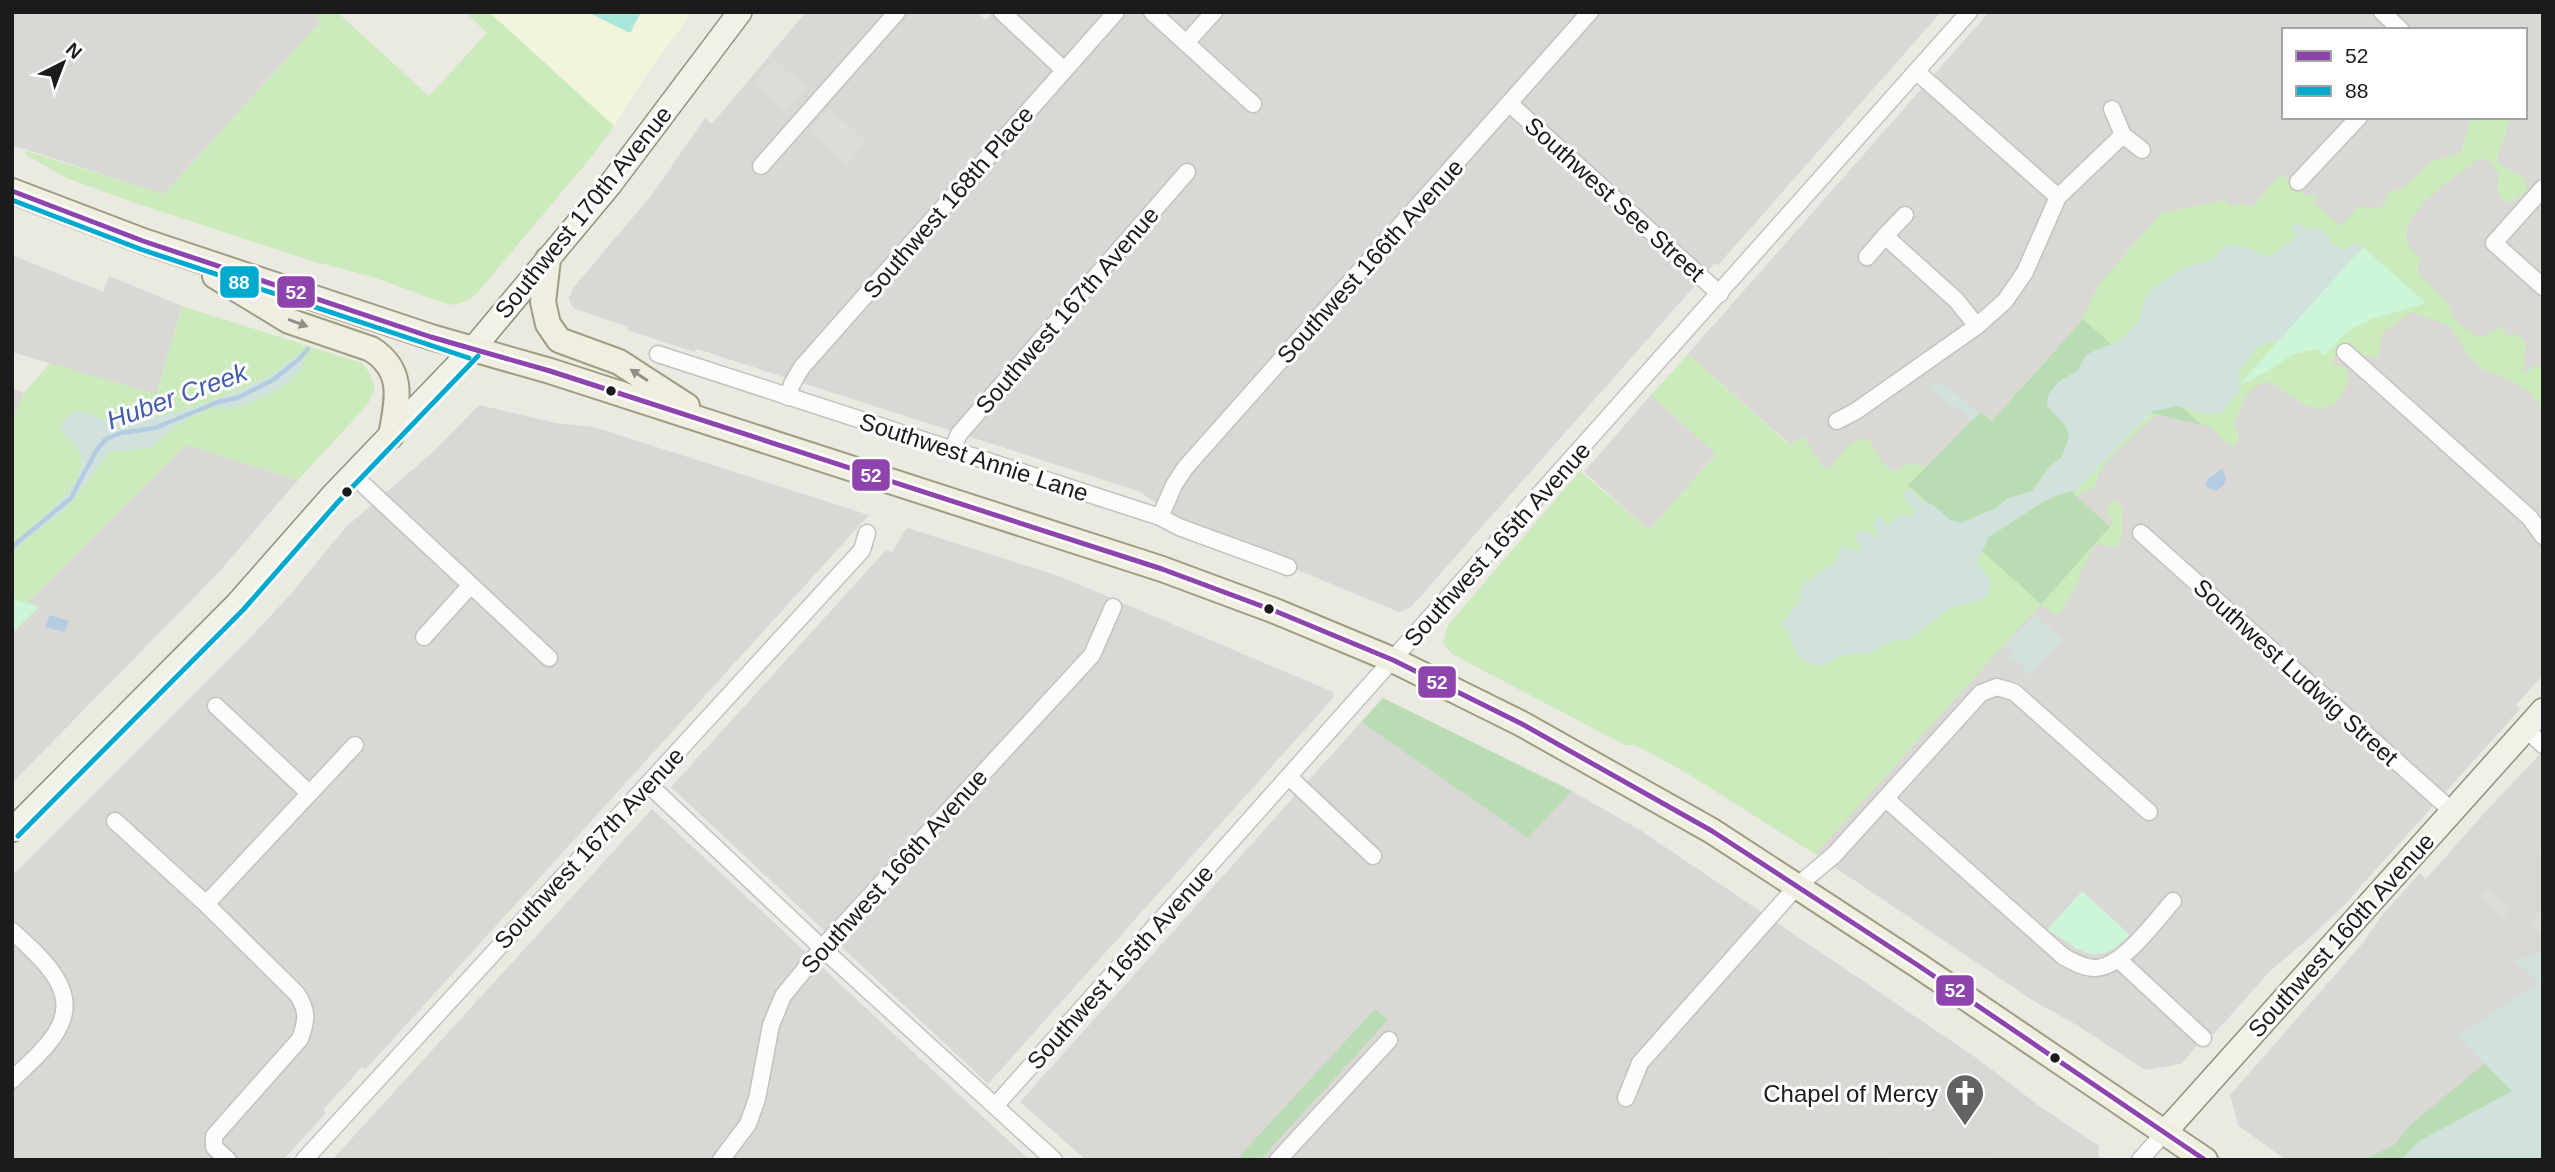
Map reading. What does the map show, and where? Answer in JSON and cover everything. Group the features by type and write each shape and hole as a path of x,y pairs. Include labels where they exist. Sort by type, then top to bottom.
{"main road":[{"name":"Southwest 170th Avenue","path":"12,830 237,604 353,475 472,350 609,186 740,12"},
{"path":"12,191 175,253 1162,569 1275,611 1394,660 1620,777 1712,831 2205,1160"},
{"path":"175,253 289,321 382,355 396,382 397,402 391,436"},
{"path":"548,259 543,302 548,324 559,340 619,362 717,425"},
{"name":"Southwest 160th Avenue","path":"2164,1133 2543,710"}],"street":[{"path":"761,166 897,12"},
{"path":"1002,12 1064,70"},
{"name":"Southwest 168th Place","path":"788,397 792,384 803,367 1116,12"},
{"path":"1152,12 1253,104"},
{"path":"1186,43 1214,12"},
{"name":"Southwest 166th Avenue","path":"1160,517 1185,468 1590,12"},
{"name":"Southwest 165th Avenue","path":"996,1105 1969,12"},
{"path":"2382,12 2399,28"},
{"path":"1917,72 2058,197"},
{"name":"Southwest See Street","path":"1510,104 1720,294"},
{"path":"2112,109 2123,135 2142,150"},
{"path":"2298,182 2357,119"},
{"path":"1838,421 1977,326 2005,301 2025,272 2058,197 2123,135"},
{"name":"Southwest 167th Avenue","path":"952,450 960,433 1187,172"},
{"path":"2543,188 2494,243 2543,287"},
{"path":"1867,257 1905,215"},
{"path":"1885,236 1956,300 1977,326"},
{"path":"2345,352 2530,518 2543,536"},
{"name":"Southwest Annie Lane","path":"657,354 1160,517 1179,527 1288,567"},
{"path":"353,475 549,659"},
{"name":"Southwest 167th Avenue","path":"304,1160 862,550 867,533"},
{"name":"Southwest Ludwig Street","path":"2141,533 2452,811"},
{"path":"424,636 470,586"},
{"name":"Southwest 166th Avenue","path":"721,1160 748,1124 757,1099 771,1025 783,996 822,948 1091,655 1113,607"},
{"path":"1626,1098 1640,1063 1797,886 1834,855 1976,696 1986,690 1997,687 2014,692 2149,812"},
{"path":"216,706 310,793"},
{"path":"2526,729 2543,745"},
{"path":"206,904 355,745"},
{"path":"1289,778 1373,856"},
{"path":"648,784 1054,1160"},
{"path":"1886,799 2064,957 2094,968 2119,960 2173,901"},
{"path":"115,821 206,904 297,994 306,1007 307,1018 300,1038 214,1136 214,1147 228,1160"},
{"path":"12,932 51,970 64,999 60,1026 12,1080"},
{"path":"2119,960 2203,1038"},
{"path":"1278,1160 1389,1040"},
{"name":"Southwest 160th Avenue","path":"2140,1160 2164,1133"}],"shaded area":[{"path":"12,12 312,12 321,21 164,194 12,145"},
{"path":"489,12 692,12 614,126"},
{"path":"587,12 641,12 630,33"},
{"path":"806,12 977,12 986,20 993,12 1941,12 1411,607 1399,612 1194,527 1138,491 697,349 694,352 627,330 628,327 573,308 569,299 573,288 651,196 705,118 712,124"},
{"path":"1989,12 2543,12 2543,675 2516,705 2520,709 2345,904 2272,969 2213,1035 2209,1032 2181,1064 2145,1070 2075,1024 2037,1003 1815,854 2110,527 2072,493 2146,412 2238,386 2325,356 2245,215 2099,284 2083,319 1991,422 1980,412 1908,485 1844,492 1688,354"},
{"path":"774,59 807,88 786,112 753,83"},
{"path":"829,108 867,142 847,165 809,131"},
{"path":"2299,221 2306,230 2321,230 2331,243 2345,250 2356,243 2360,245 2411,294 2317,335 2269,342 2256,348 2239,372 2239,392 2220,414 2204,414 2177,406 2153,411 2075,491 2043,502 1989,537 1977,562 1989,578 1991,586 1980,601 1964,603 1947,610 1909,639 1893,641 1868,653 1845,654 1821,666 1806,663 1797,655 1789,637 1790,629 1785,630 1781,624 1799,602 1801,585 1833,564 1843,545 1858,553 1861,549 1855,535 1865,530 1875,537 1880,536 1873,523 1881,514 1888,527 1898,515 1913,516 1915,511 1903,497 1906,489 1912,489 1918,499 1933,505 1950,520 1961,523 1996,508 2006,499 2032,491 2049,467 2061,458 2069,438 2066,426 2047,406 2048,395 2058,382 2077,371 2087,354 2121,340 2139,321 2146,295 2161,282 2186,267 2212,260 2225,245 2251,249 2264,256 2273,254 2293,239 2295,233 2292,227"},
{"path":"2363,247 2426,303 2372,319 2347,331 2325,356 2317,349 2291,355 2268,371 2238,386"},
{"path":"12,255 103,292 109,276 182,306 156,395 12,352"},
{"path":"301,357 304,362 294,377 263,397 234,408 211,408 200,412 163,436 150,448 109,452 66,509 12,550 12,544 57,504 76,480 81,468 81,456 60,426 70,414 83,412 105,420 122,422 186,409 246,387"},
{"path":"1935,380 1950,388 1979,414 1972,420 1945,400 1931,385"},
{"path":"12,389 24,393 12,422"},
{"path":"1651,395 1717,453 1649,530 1584,472"},
{"path":"479,405 556,423 594,427 869,515 365,1070 362,1067 323,1110 326,1113 283,1160 12,1160 12,876 251,637 291,594 345,528 434,451"},
{"path":"186,445 298,480 220,571 12,783 12,633 38,607 27,603"},
{"path":"2222,469 2226,478 2224,485 2216,491 2208,488 2205,484 2208,479"},
{"path":"907,528 1059,576 1333,692 1333,698 988,1084 671,787 886,550 892,552"},
{"path":"12,598 39,607 12,633"},
{"path":"50,615 69,621 64,632 45,627"},
{"path":"2035,615 2062,640 2029,676 2020,663 2009,656 2012,652 2005,646"},
{"path":"1361,722 1528,838 1572,791 1640,830 1975,1057 1881,1160 1086,1160 1020,1102"},
{"path":"2543,751 2543,857 2489,808"},
{"path":"2489,808 2543,857 2543,952 2516,961 2425,880"},
{"path":"652,809 983,1117 1030,1160 332,1160"},
{"path":"2420,873 2540,983 2458,1036 2513,1091 2418,1142 2401,1160 2286,1160 2238,1125 2230,1095 2362,944 2382,915"},
{"path":"2487,888 2511,909 2503,918 2479,897"},
{"path":"2082,891 2130,935 2113,949 2103,953 2086,953 2047,930"},
{"path":"2543,907 2543,936 2529,924"},
{"path":"2543,952 2543,1160 2401,1160 2418,1142 2512,1091 2457,1036 2539,983 2516,961"},
{"path":"1975,1057 2038,1105 1988,1160 1881,1160"},
{"path":"2038,1105 2099,1146 2098,1160 1988,1160"}],"green space":[{"path":"312,12 337,12 429,96 487,33 465,12 489,12 614,126 478,292 468,300 455,305 441,302 373,277 312,261 138,204 66,178 25,154 26,151 164,194 321,21"},
{"path":"2510,119 2497,158 2504,166 2524,178 2526,191 2512,202 2504,201 2497,190 2499,174 2487,160 2480,158 2438,190 2412,217 2407,231 2408,245 2420,257 2417,270 2446,300 2462,326 2480,338 2497,328 2504,329 2506,336 2514,334 2526,340 2523,373 2539,364 2543,375 2543,411 2530,393 2508,379 2482,369 2468,355 2451,327 2412,312 2382,333 2378,358 2359,353 2348,345 2334,358 2332,363 2345,367 2347,383 2335,403 2326,408 2308,406 2270,382 2256,386 2246,396 2235,423 2239,438 2235,446 2228,445 2210,426 2171,412 2156,415 2113,455 2100,471 2094,488 2062,501 2093,512 2107,525 2113,524 2106,513 2111,500 2118,503 2123,509 2119,542 2115,547 2095,544 2078,577 2080,580 2060,613 2054,615 2041,604 1815,854 1685,772 1635,745 1625,745 1463,660 1450,652 1443,643 1448,625 1580,471 1649,530 1716,454 1651,395 1688,354 1791,446 1804,437 1822,466 1829,469 1852,442 1868,438 1882,462 1893,472 1909,463 1929,467 2010,405 2011,397 2032,381 2068,339 2099,284 2161,213 2225,200 2233,206 2242,203 2252,207 2281,174 2306,196 2317,193 2314,203 2341,226 2358,206 2376,209 2383,205 2389,191 2404,188 2430,162 2461,153 2470,121"},
{"path":"182,306 362,363 375,387 368,404 298,480 186,445 28,602 39,607 12,633 12,422 24,393 50,363 156,394"},
{"path":"2083,319 2202,425 2146,412 2073,493 2110,527 2041,604 1908,485 1980,412 1992,421"},
{"path":"1383,698 1572,791 1528,838 1361,722"},
{"path":"1375,1009 1388,1020 1260,1160 1236,1160"},
{"path":"2485,1063 2513,1091 2418,1142 2401,1160 2363,1160 2394,1145 2409,1126"}],"waterway":[{"name":"Huber Creek","path":"12,547 71,498 96,451 106,439 121,433 155,428 218,402 237,398 273,380 308,349"}],"transit line":[{"name":"52","path":"12,191 143,241 431,337 550,371 1162,569 1275,611 1393,660 1522,724 1712,831 1919,966 2205,1160"},
{"name":"88","path":"12,200 140,249 469,358"},
{"name":"88","path":"18,836 243,610 338,502 478,356"}],"place":[{"name":"Chapel of Mercy","path":"1965,1127"}]}
